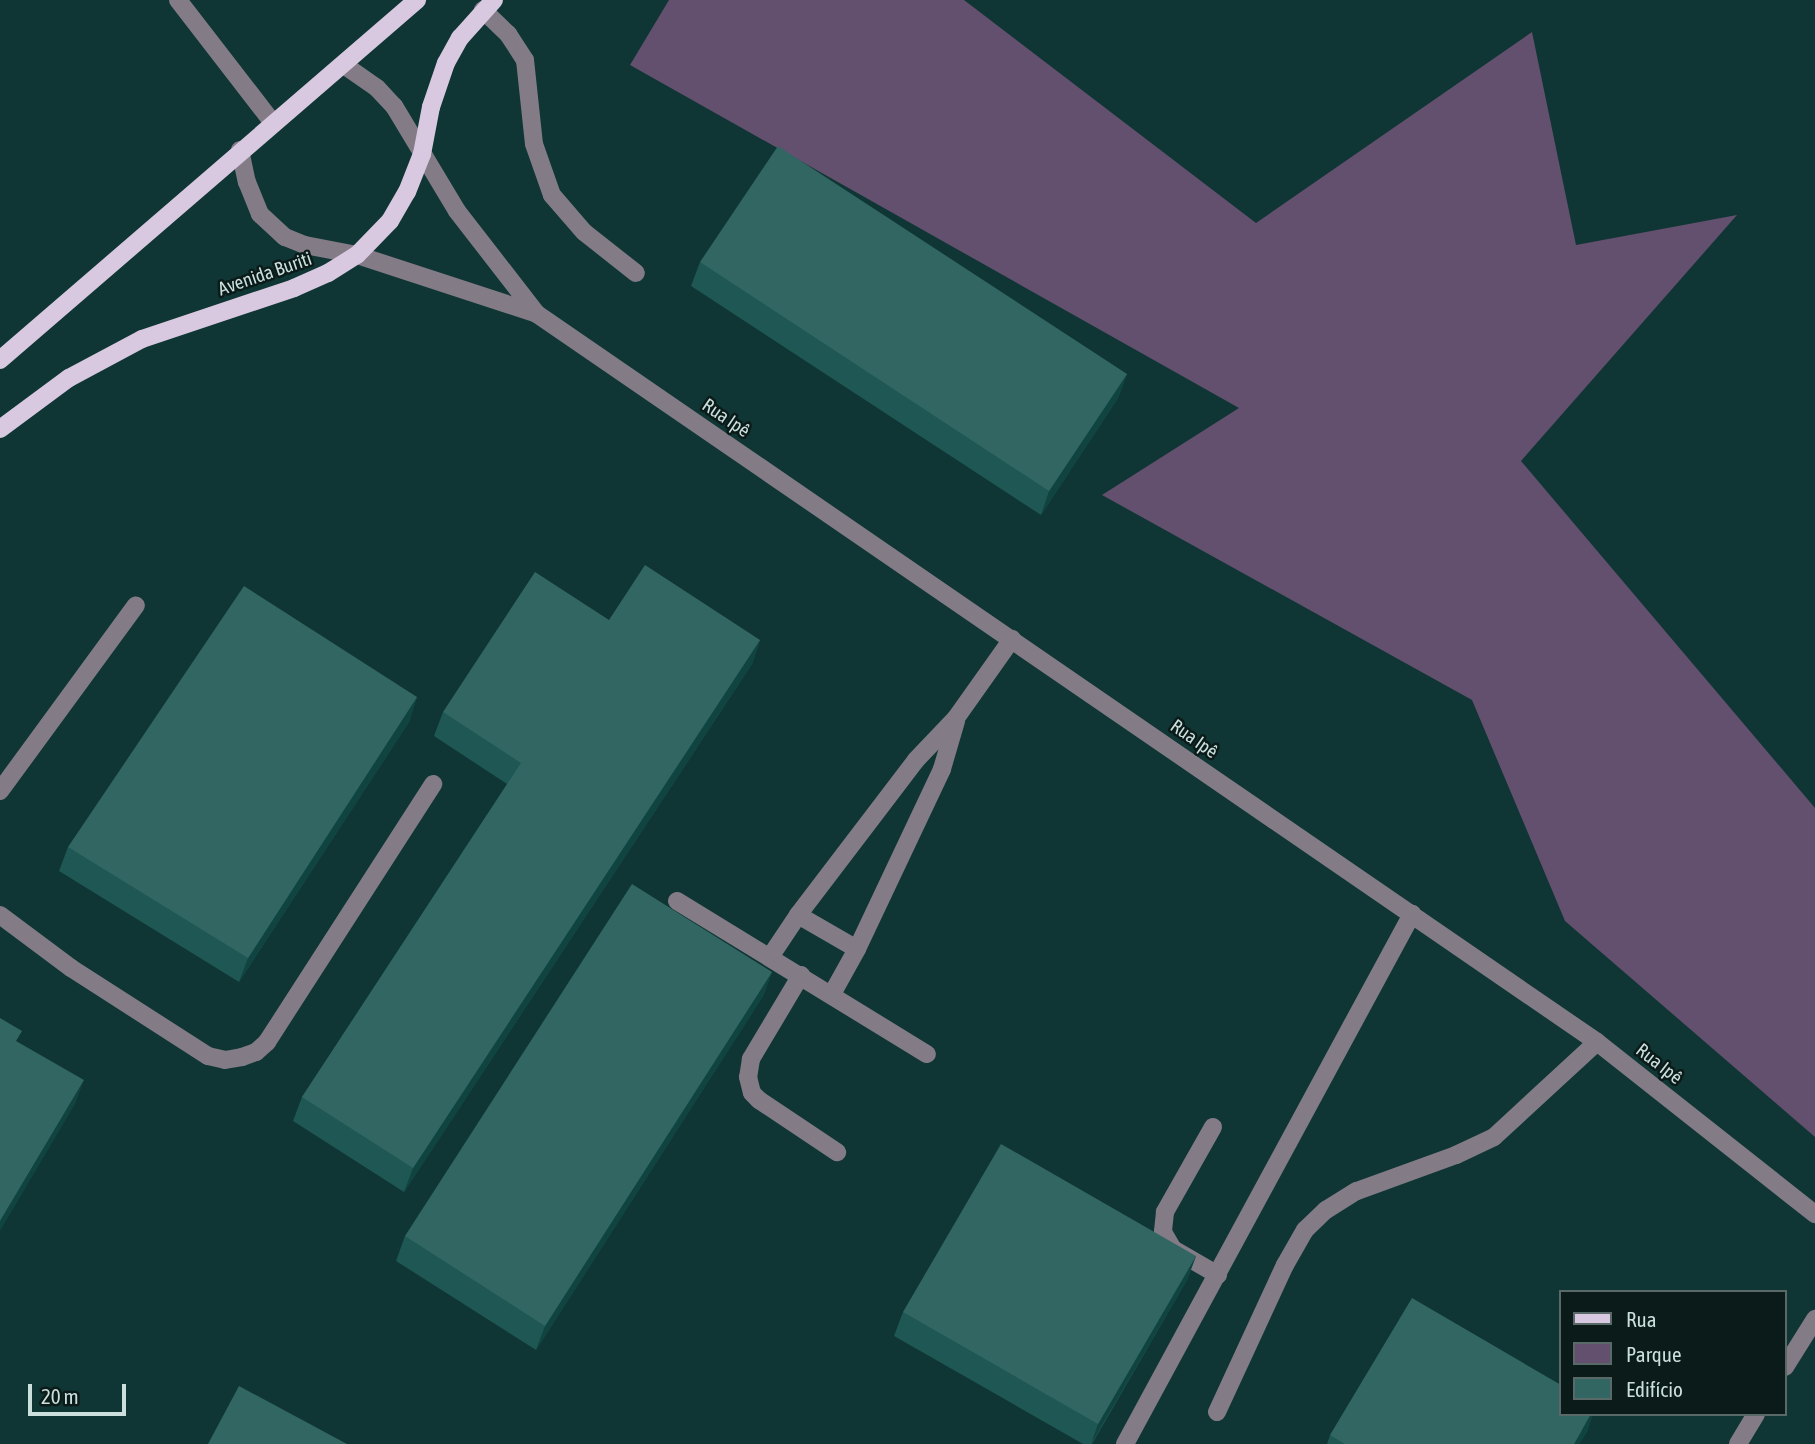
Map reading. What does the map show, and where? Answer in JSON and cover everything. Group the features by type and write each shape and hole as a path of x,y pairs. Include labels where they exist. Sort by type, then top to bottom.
{"main road":[{"path":"0,360 240,150 344,65 417,0"},
{"name":"Avenida Buriti","path":"0,429 69,378 142,339 294,288 328,274 357,255 390,221 407,192 422,154 431,107 446,63 460,38 489,5"}],"street":[{"path":"178,0 273,123"},
{"path":"489,5 525,60 534,144 552,195 584,233 636,272"},
{"name":"Rua Ipê","path":"344,65 377,88 394,106 486,252 537,314 1597,1042 1815,1214"},
{"name":"Rua Ipê","path":"240,150 253,199 270,226 285,237 357,255 537,314"},
{"path":"0,791 136,606"},
{"path":"770,957 798,915 916,760 957,718 1012,639"},
{"path":"832,994 857,949 942,769 957,718"},
{"path":"0,915 71,968 208,1056 225,1060 242,1057 256,1052 267,1042 433,784"},
{"path":"677,901 927,1054"},
{"path":"1125,1444 1412,914"},
{"path":"798,915 857,949"},
{"path":"801,975 751,1059 748,1077 752,1093 759,1100 837,1152"},
{"path":"1217,1412 1305,1230 1326,1210 1357,1191 1456,1155 1494,1137 1597,1042"},
{"path":"1213,1127 1165,1212 1163,1232 1173,1249 1218,1275"},
{"path":"1787,1364 1815,1319"},
{"path":"1738,1444 1755,1416"}],"green space":[{"path":"669,0 964,0 1256,223 1532,32 1576,245 1737,215 1521,461 1815,808 1815,1137 1565,921 1472,700 1102,495 1239,408 630,65"}],"building":[{"path":"778,146 1127,374 1049,491 700,262"},
{"path":"645,565 760,640 413,1168 302,1097 521,763 443,712 535,572 609,620"},
{"path":"244,586 417,697 248,958 68,847"},
{"path":"632,884 772,972 545,1326 405,1236"},
{"path":"0,1018 22,1031 16,1041 84,1080 0,1221"},
{"path":"1001,1144 1196,1256 1098,1424 903,1312"},
{"path":"1412,1298 1560,1384 1560,1416 1590,1416 1574,1444 1345,1444 1330,1435"},
{"path":"239,1386 347,1444 208,1444"}]}
